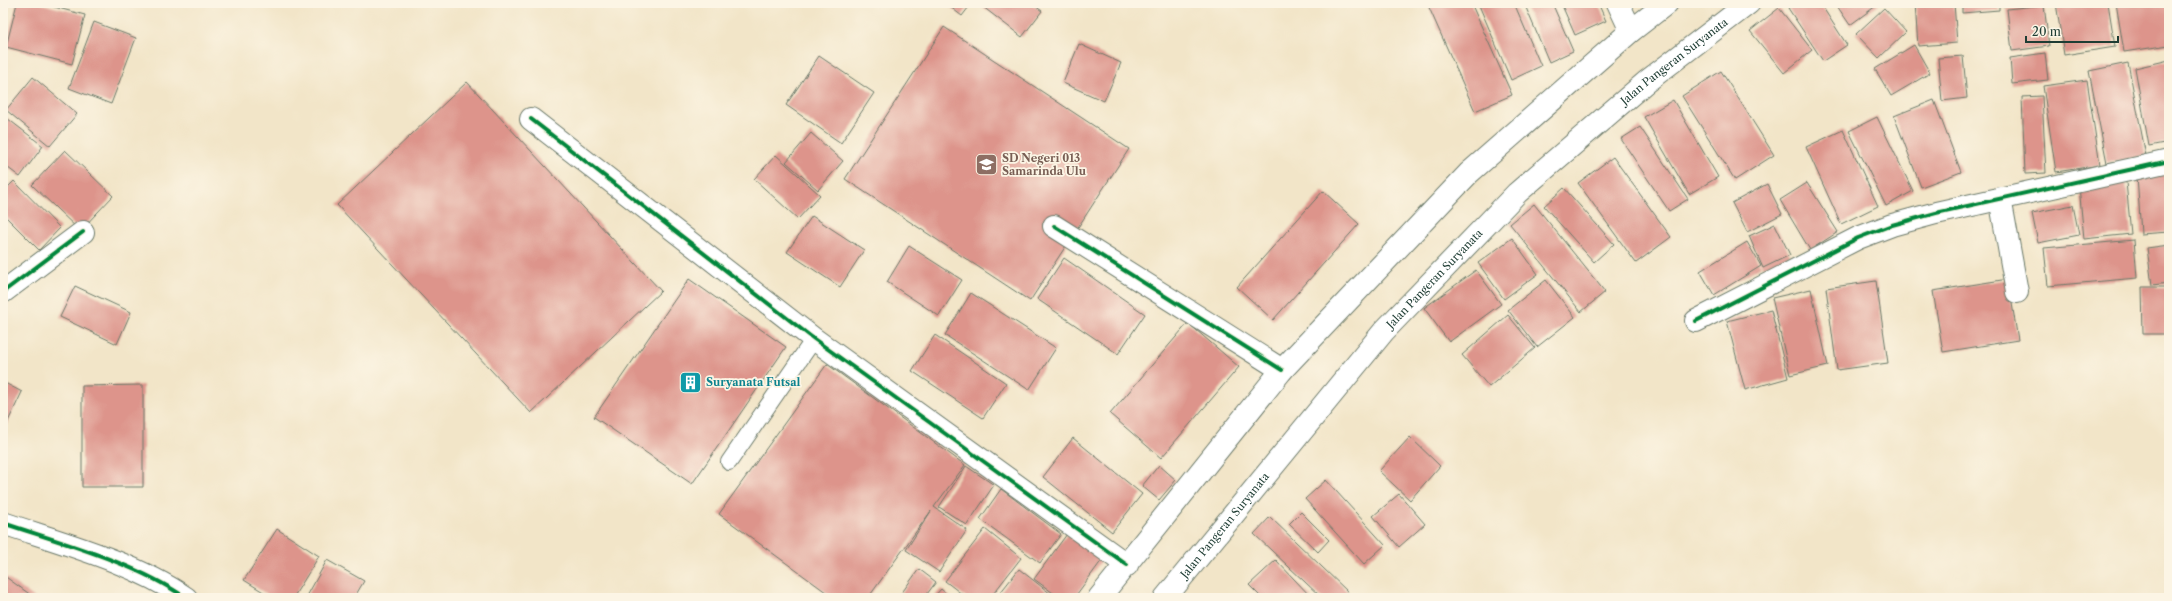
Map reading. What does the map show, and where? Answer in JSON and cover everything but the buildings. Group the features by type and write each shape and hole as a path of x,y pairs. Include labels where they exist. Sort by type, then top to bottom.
{"street":[{"path":"1618,3 1631,31"},
{"path":"1099,598 1282,370 1469,173 1631,31 1667,3"},
{"name":"Jalan Pangeran Suryanata","path":"1165,598 1384,331 1511,199 1646,82 1749,3"},
{"path":"531,119 814,339 1127,565"},
{"path":"1696,321 1858,238 1892,225 2000,198 2169,161"},
{"path":"2000,198 2017,292"},
{"path":"1054,226 1282,370"},
{"path":"3,292 83,232"},
{"path":"3,523 82,549 172,588 186,598"}],"lane":[{"path":"729,462 814,339"}],"cycle path":[{"path":"531,119 814,339 1127,565"},
{"path":"1696,321 1858,238 1892,225 1936,213 2169,161"},
{"path":"1054,226 1282,370"},
{"path":"3,292 83,232"},
{"path":"3,523 97,554 144,574 166,585 186,598"}],"place":[{"name":"SD Negeri 013 Samarinda Ulu","path":"987,164"},
{"name":"Suryanata Futsal","path":"690,382"}]}
